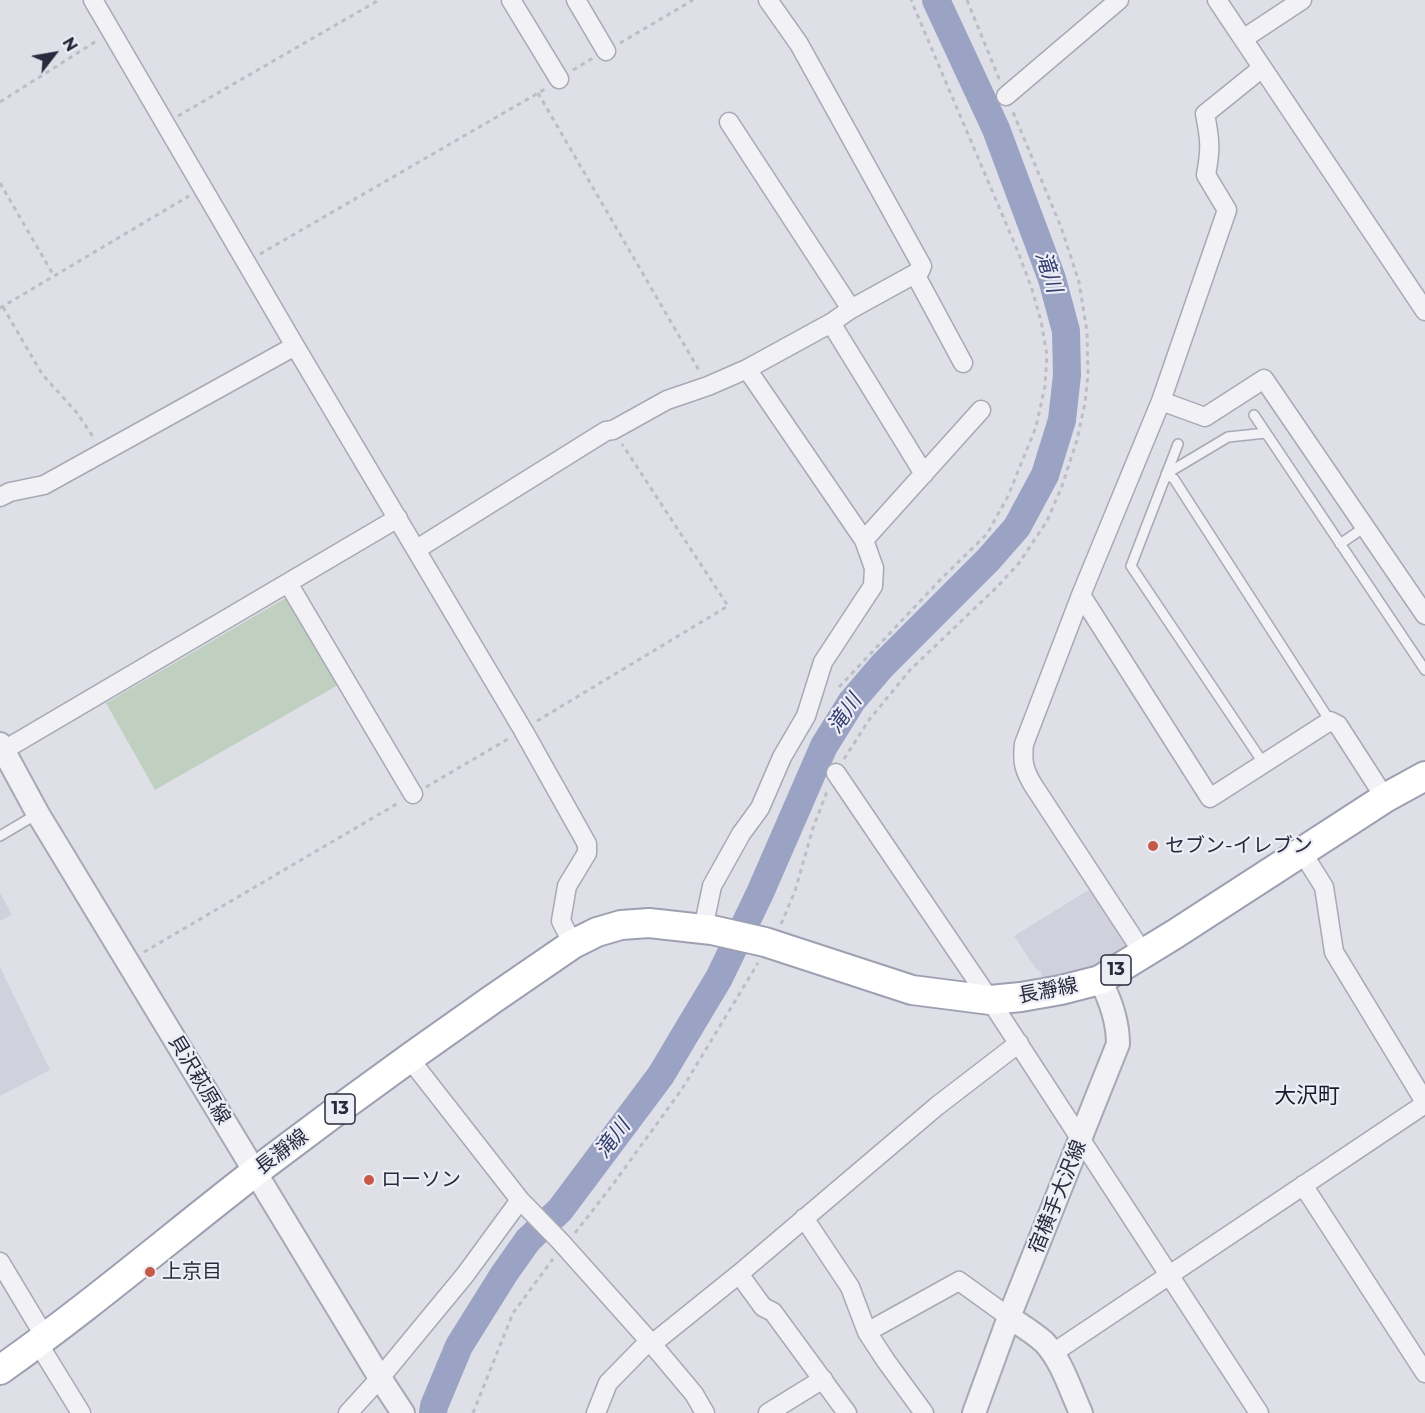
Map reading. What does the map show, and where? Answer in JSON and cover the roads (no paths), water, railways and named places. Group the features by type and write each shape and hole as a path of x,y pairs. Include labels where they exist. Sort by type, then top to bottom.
{"main road":[{"name":"長瀞線","path":"0,1370 42,1340 256,1172 409,1058 573,944 597,932 621,925 650,923 707,929 767,943 912,990 990,1000 1061,990 1100,980 1385,798 1425,776"}],"street":[{"path":"93,0 523,730 587,844 587,853 567,886 562,911 561,921 573,944"},
{"path":"512,0 559,79"},
{"path":"576,0 606,51"},
{"path":"417,549 606,431 613,430 667,400 747,369 920,271 922,266 799,44 768,0"},
{"path":"1006,96 1119,0"},
{"path":"1217,0 1425,311"},
{"path":"1243,39 1302,0"},
{"path":"1143,953 1025,772 1022,756 1024,744 1081,595 1161,401 1227,210 1206,175 1210,152 1205,114 1262,68"},
{"path":"729,122 851,309"},
{"path":"915,274 963,363"},
{"path":"831,323 924,474"},
{"path":"0,497 10,492 44,485 295,346"},
{"path":"707,929 712,886 741,834 760,808 782,757 806,716 823,662 873,586 874,568 864,540 747,369"},
{"path":"1161,401 1205,417 1264,379 1425,615"},
{"path":"864,540 981,410"},
{"path":"2,747 398,518"},
{"path":"288,583 413,794"},
{"path":"1081,595 1210,798 1330,722 1338,725 1385,798"},
{"name":"貝沢萩原線","path":"2,747 38,814 127,962 403,1413"},
{"path":"836,773 990,1000 1259,1413"},
{"path":"1053,1353 1425,1103 1334,952 1324,887 1302,852"},
{"name":"宿横手大沢線","path":"974,1413 1118,1044 1115,1015 1100,980"},
{"path":"596,1413 608,1383 650,1343 739,1274 937,1106 1018,1044"},
{"path":"409,1058 522,1203 562,1243 650,1343 694,1394 705,1413"},
{"path":"1303,1185 1425,1373"},
{"path":"348,1413 380,1378 522,1203"},
{"path":"804,1218 850,1287 867,1332 924,1413"},
{"path":"0,1262 81,1413"},
{"path":"739,1274 763,1307 773,1312 847,1413"},
{"path":"867,1332 959,1281 1042,1341 1053,1353 1081,1413"},
{"path":"768,1413 823,1379"}],"lane":[{"path":"1254,415 1425,670"},
{"path":"1166,474 1228,437 1266,434"},
{"path":"1178,444 1131,566 1264,764"},
{"path":"1166,474 1174,479 1330,722"},
{"path":"1340,543 1365,527"},
{"path":"0,836 38,814"}],"waterway":[{"name":"滝川","path":"433,1413 459,1346 504,1274 528,1240 560,1210 661,1075 719,978 760,893 824,746 852,701 882,666 988,560 1017,527 1045,475 1062,420 1067,375 1066,331 1052,279 996,129 936,0"}],"place":[{"name":"セブン-イレブン","path":"1153,846"},
{"name":"ローソン","path":"369,1180"},
{"name":"上京目","path":"150,1272"}],"district":[{"name":"大沢町","path":"1307,1097"}]}
